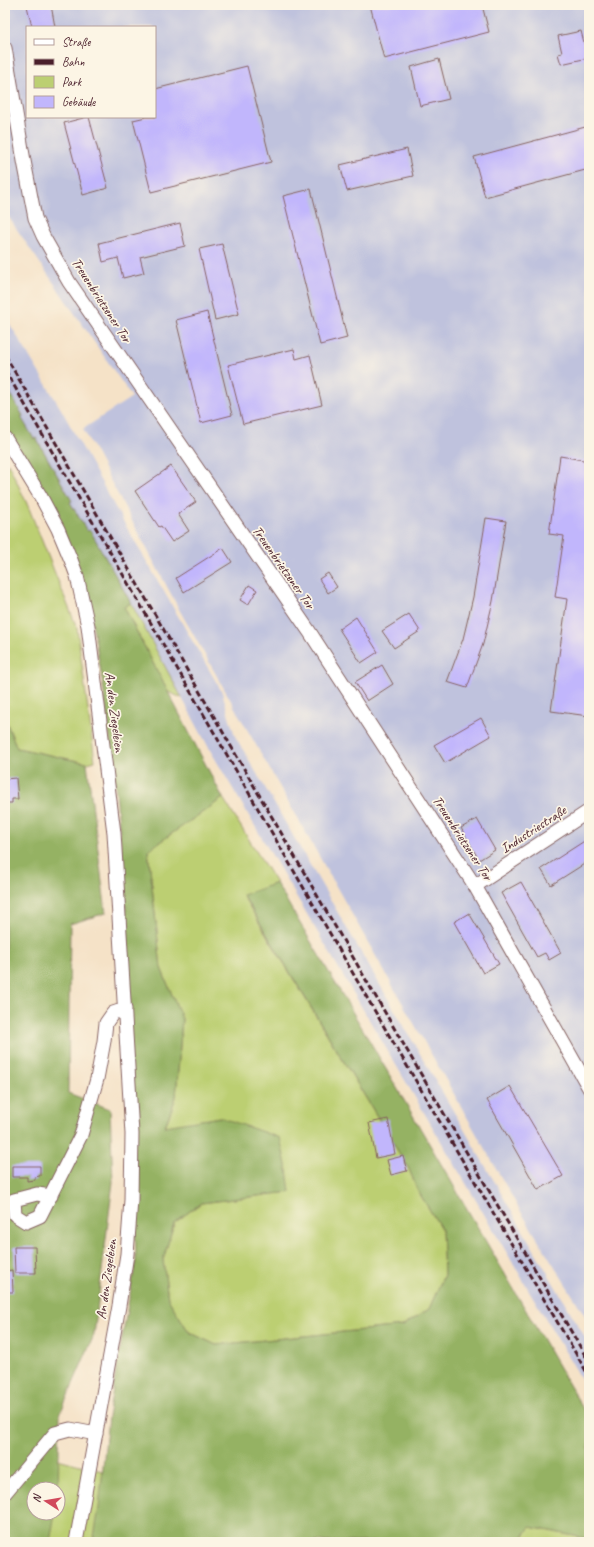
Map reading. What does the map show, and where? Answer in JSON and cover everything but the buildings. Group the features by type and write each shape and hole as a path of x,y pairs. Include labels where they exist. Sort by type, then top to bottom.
{"street":[{"name":"Treuenbrietzener Tor","path":"5,48 35,218 50,249 69,282 308,631 475,886 589,1088"},
{"name":"An den Ziegeleien","path":"5,438 41,497 63,539 82,597 94,666 114,833 132,1134 132,1200 127,1254 76,1542"},
{"name":"Industriestraße","path":"475,886 589,811"},
{"path":"51,1196 81,1135 97,1079 106,1023 113,1013 125,1009"},
{"path":"5,1493 55,1433 70,1429 96,1434"}],"shaded area":[{"path":"5,5 589,5 589,1322 518,1207 180,611 83,429 132,397 5,212"},
{"path":"5,316 61,409 115,507 222,692 235,736 589,1344 589,1392 210,750 90,530 87,531 70,502 72,500 36,438 34,439 21,417 23,415 5,384"}],"green space":[{"path":"5,384 23,416 21,417 34,439 36,438 72,501 70,502 87,531 90,530 131,603 124,607 223,798 148,850 161,968 182,1019 176,1097 165,1126 220,1117 280,1138 287,1169 290,1192 201,1203 174,1223 163,1260 168,1299 189,1332 216,1345 403,1326 429,1309 444,1275 442,1230 418,1191 409,1169 243,895 276,883 365,1033 589,1419 589,1539 530,1527 519,1542 93,1542 99,1508 108,1417 136,1260 126,904 116,792 102,678 86,589 37,481 5,428"},
{"path":"8,463 28,506 77,628 95,761 87,763 17,748 5,719 5,476"},
{"path":"131,603 182,698 168,692 124,607"},
{"path":"5,719 17,748 87,763 106,913 70,924 68,1093 110,1109 113,1182 94,1335 60,1414 58,1481 26,1481 26,1521 54,1521 50,1542 5,1542"},
{"path":"223,798 276,883 243,896 409,1169 418,1191 442,1230 444,1275 429,1309 403,1326 216,1345 189,1332 168,1299 163,1260 174,1223 201,1203 289,1192 220,1117 165,1127 176,1097 182,1019 161,968 148,850"},
{"path":"54,1458 366,1542 5,1542 5,1514 26,1490 26,1521 66,1521 66,1481 34,1481"},
{"path":"530,1527 589,1539 589,1542 519,1542"}],"railway":[{"path":"5,355 373,992 589,1362"},
{"path":"5,370 366,996 589,1376"}]}
